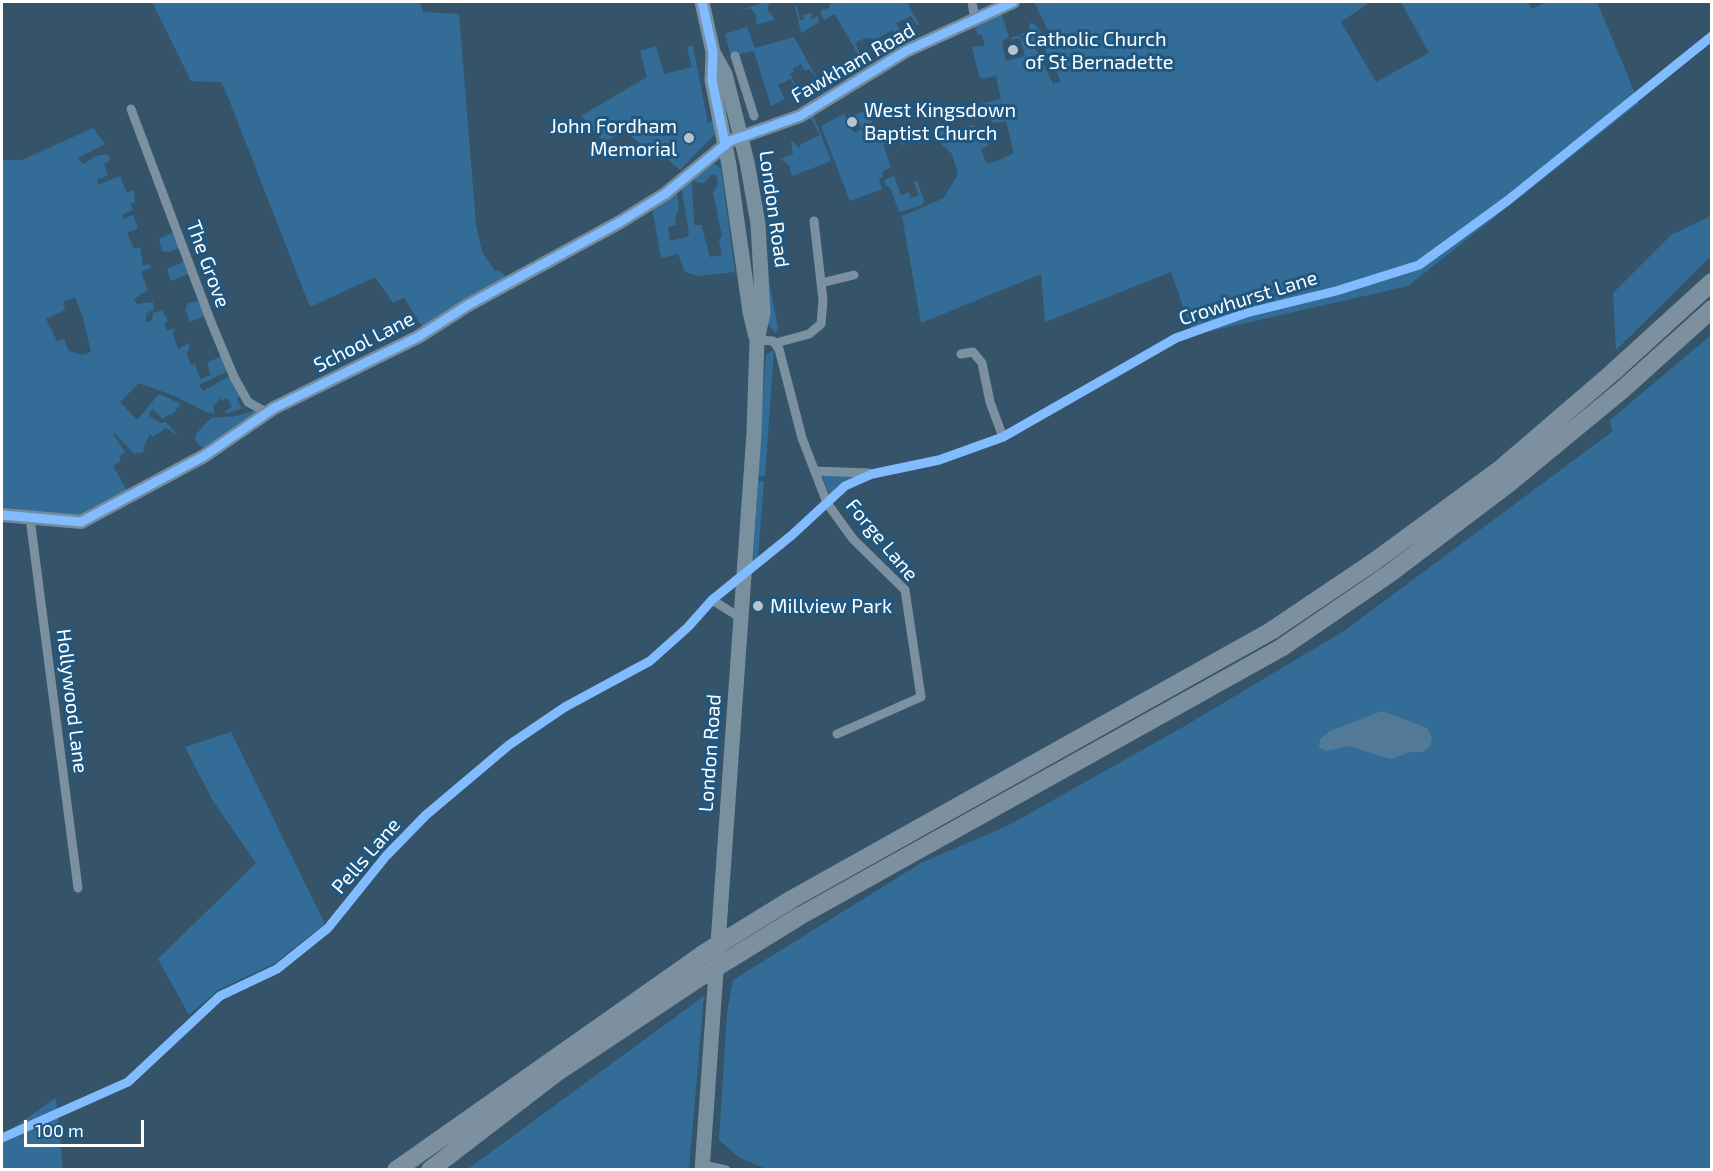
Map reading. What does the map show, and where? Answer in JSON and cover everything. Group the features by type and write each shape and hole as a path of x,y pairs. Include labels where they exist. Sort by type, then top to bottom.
{"highway":[{"path":"396,1170 732,936 792,899 1271,631 1375,561 1499,470 1612,373 1712,282"},
{"path":"430,1170 556,1073 729,958 1281,648 1389,574 1508,484 1622,390 1712,309"}],"main road":[{"name":"London Road","path":"702,2 713,52 720,71 712,80 756,208 763,313 757,340 745,574 703,1167"},
{"name":"London Road","path":"734,139 736,209 750,312 757,340"}],"street":[{"path":"972,2 975,20"},
{"name":"Fawkham Road","path":"734,139 800,116 906,51 1013,2"},
{"name":"Crowhurst Lane","path":"745,574 845,486 872,474 939,460 1003,437 1176,338 1246,313 1336,291 1419,265 1507,201 1712,36"},
{"path":"720,71 736,60 754,116"},
{"name":"The Grove","path":"131,109 234,377 248,402 255,408 264,411 274,408"},
{"name":"School Lane","path":"2,515 81,522 204,456 274,408 418,337 468,305 620,222 665,194 734,139"},
{"path":"757,340 770,340 776,343 809,334 819,327 823,315 818,242 814,221"},
{"path":"806,244 818,242"},
{"path":"821,284 854,275"},
{"name":"Forge Lane","path":"776,343 782,354 802,438 827,502 853,539 904,590 921,697 837,734"},
{"path":"962,354 973,352 982,363 990,402 1003,437"},
{"name":"Crowhurst Lane","path":"815,471 872,474"},
{"name":"Hollywood Lane","path":"30,518 78,888"},
{"name":"Pells Lane","path":"2,1138 128,1082 220,996 277,969 328,928 386,856 426,815 509,745 565,707 650,661 688,627 712,600 745,574"},
{"path":"712,600 741,618"},
{"path":"703,1167 726,1170"}],"shaded area":[{"path":"152,2 420,2 423,12 459,14 476,224 482,252 495,271 500,271 507,278 423,328 404,298 393,303 375,277 310,307 221,82 191,81"},
{"path":"764,2 773,2 768,5 768,11 775,19 756,25 756,15 750,8 735,12"},
{"path":"829,2 907,2 919,24 917,25 911,16 896,23 902,33 897,37 892,30 878,38 882,46 877,48 871,38 862,39 863,45 861,40 855,43 862,57 860,58 835,14 824,20 820,12 824,8 827,10 830,6"},
{"path":"1034,2 1370,2 1341,22 1376,82 1429,53 1401,2 1528,2 1532,9 1546,2 1597,2 1639,103 1408,286 1193,335 1171,272 1045,322 1041,274 921,323 902,216 944,198 958,174 952,154 937,140 939,130 952,130 974,125 977,137 985,133 988,146 981,149 986,163 995,162 1014,153 1006,121 993,123 990,118 984,119 980,104 1001,99 996,76 982,79 979,76 972,47 985,46 982,35 978,35 974,26 1001,13 1009,37 1002,42 1006,61 1025,56 1020,38 1012,40 1011,37 1019,36 1038,52 1053,84 1061,81 1045,50 1049,32"},
{"path":"795,6 797,6 800,20 804,20 803,15 811,13 812,19 818,16 819,22 801,33"},
{"path":"1029,23 1035,24 1043,35 1037,48 1020,34 1030,32"},
{"path":"747,27 755,48 794,37 817,79 809,69 805,71 801,64 793,68 794,71 790,74 799,92 790,79 778,85 785,99 771,106 754,51 731,56 725,34"},
{"path":"656,46 664,74 692,67 687,47 693,46 708,123 712,121 711,110 717,132 680,170 665,157 662,160 624,131 604,142 581,116 647,77 640,51"},
{"path":"867,110 873,125 862,129 855,115"},
{"path":"844,114 854,133 862,129 866,139 870,138 872,143 884,132 899,128 905,148 899,139 883,144 891,167 882,172 883,177 879,179 882,189 850,201 821,126"},
{"path":"813,116 831,161 792,176 789,165 780,159 793,154 791,142 793,141 799,149 801,144 820,135 812,120 805,118"},
{"path":"93,128 105,144 77,158 83,164 96,156 108,154 110,160 104,164 108,175 97,180 98,185 120,176 127,193 134,190 135,202 130,204 133,210 122,215 124,219 133,215 138,228 127,233 134,249 140,247 143,266 149,264 151,268 141,272 148,290 134,299 137,304 153,302 154,309 146,314 146,323 152,320 153,313 162,310 168,321 164,324 167,331 175,328 173,334 178,349 190,343 187,355 191,365 195,364 200,379 211,375 207,363 221,356 228,371 199,385 203,391 230,376 241,396 237,399 242,409 224,412 232,407 227,398 222,401 220,398 213,407 215,414 139,383 120,402 137,420 159,394 181,404 171,416 169,414 163,419 153,409 149,416 160,423 166,422 178,435 166,428 153,437 150,434 143,448 145,451 135,455 115,433 113,434 125,452 119,457 121,461 113,466 129,494 82,518 2,512 2,160 22,160","holes":["75,297 83,318 91,352 83,355 69,351 64,339 57,341 46,319 65,310 63,302"]},
{"path":"714,164 721,168 735,272 698,276 685,272 678,254 661,258 652,207 677,194 679,209 675,217 676,225 668,227 670,241 687,237 689,233 681,185 689,181 692,183 694,225 701,225 710,257 722,255 719,241 722,236 713,193 718,184 716,175 711,175 704,183 695,182 692,178"},
{"path":"894,176 901,195 909,192 911,198 919,195 914,182 917,181 924,200 922,205 899,212 890,187 886,186 884,180"},
{"path":"764,215 770,287 778,328 775,333 767,323 762,219"},
{"path":"1711,216 1711,256 1616,350 1613,293 1671,235"},
{"path":"173,232 179,248 169,252 162,251 159,239"},
{"path":"184,262 189,274 171,281 167,269"},
{"path":"198,301 205,316 190,322 185,309 188,303"},
{"path":"1711,335 1711,1169 769,1170 740,1158 719,1140 727,1013 733,980 921,863 1009,825 1183,727 1344,631 1613,431 1609,421"},
{"path":"774,350 765,476 761,477 757,474 766,355"},
{"path":"253,411 259,412 205,451 195,440 196,434 211,418 237,416"},
{"path":"822,475 856,476 830,496"},
{"path":"758,481 764,481 758,558 753,560"},
{"path":"1382,711 1427,728 1432,737 1430,746 1423,752 1410,752 1391,759 1348,746 1326,751 1319,747 1320,739 1330,731"},
{"path":"231,732 325,924 275,963 218,990 189,1015 158,959 256,863 213,801 185,747"},
{"path":"704,996 689,1169 468,1169"},
{"path":"56,1098 63,1169 2,1170 2,1135"}],"cycle path":[{"path":"702,2 713,52 712,80 725,144"},
{"path":"2,515 81,522 204,456 274,408 418,337 468,305 620,222 665,194 730,141 800,116 906,51 1013,2"},
{"path":"2,1138 128,1082 220,996 277,969 328,928 386,856 426,815 509,745 565,707 650,661 688,627 712,600 792,535 845,486 872,474 939,460 1003,437 1176,338 1246,313 1336,291 1419,265 1507,201 1712,36"}],"place":[{"name":"Catholic Church of St Bernadette","path":"1013,50"},
{"name":"West Kingsdown Baptist Church","path":"852,122"},
{"name":"John Fordham Memorial","path":"689,138"},
{"name":"Millview Park","path":"758,606"}]}
